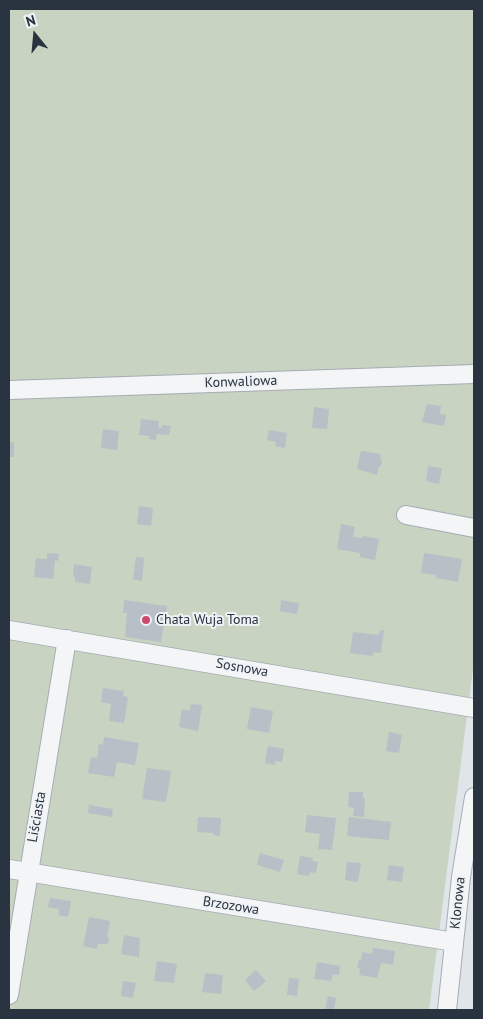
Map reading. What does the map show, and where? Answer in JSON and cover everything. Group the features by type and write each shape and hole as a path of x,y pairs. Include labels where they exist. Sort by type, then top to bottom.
{"street":[{"name":"Konwaliowa","path":"9,390 474,374"},
{"path":"406,515 474,528"},
{"name":"Sosnowa","path":"9,630 474,708"},
{"name":"Liściasta","path":"9,995 67,639"},
{"name":"Klonowa","path":"447,1010 460,876 474,803"},
{"name":"Brzozowa","path":"9,869 454,942"}],"green space":[{"path":"9,9 474,9 474,661 429,1010 9,1010"}],"building":[{"path":"427,404 441,406 440,414 446,415 444,426 422,422"},
{"path":"314,407 329,409 327,429 312,428"},
{"path":"141,419 159,421 158,427 162,428 162,425 171,426 169,435 157,434 156,440 149,439 149,436 139,435"},
{"path":"103,429 119,431 117,450 101,448"},
{"path":"269,430 287,433 285,448 275,446 276,442 267,440"},
{"path":"9,442 14,442 14,457 9,457"},
{"path":"361,451 381,454 381,466 379,466 377,475 357,469"},
{"path":"428,466 442,468 439,484 426,481"},
{"path":"139,506 153,508 151,526 137,524"},
{"path":"341,524 355,527 353,537 362,538 363,536 379,539 375,560 360,557 360,553 337,549"},
{"path":"47,553 59,554 58,561 55,560 53,579 34,577 36,558 47,559"},
{"path":"424,553 462,559 458,582 436,578 436,575 421,573"},
{"path":"136,557 144,558 142,581 133,579"},
{"path":"74,564 92,567 90,584 75,582 75,577 73,576"},
{"name":"Chata Wuja Toma","path":"124,600 167,606 161,642 125,637 127,613 123,613"},
{"path":"281,600 299,603 297,614 280,611"},
{"path":"381,630 384,630 381,653 373,652 373,656 350,653 353,632 378,635"},
{"path":"103,688 124,691 123,696 128,697 124,723 109,721 111,704 101,702"},
{"path":"191,704 202,705 198,731 179,727 182,709 190,711"},
{"path":"251,707 273,711 269,733 247,729"},
{"path":"389,732 402,735 399,753 386,751"},
{"path":"104,737 139,743 135,765 117,762 114,777 88,773 91,757 97,758 99,744 103,745"},
{"path":"268,746 284,749 282,762 275,761 275,765 265,763"},
{"path":"147,768 171,771 166,802 142,799"},
{"path":"349,792 363,792 363,798 365,798 364,817 353,816 354,808 348,807"},
{"path":"89,805 113,809 112,817 88,813"},
{"path":"307,815 336,818 332,850 318,849 320,834 305,832"},
{"path":"198,817 221,818 220,836 214,835 214,833 197,832"},
{"path":"349,817 391,822 389,840 347,836"},
{"path":"260,853 284,860 280,872 257,865"},
{"path":"300,856 313,858 312,861 318,862 316,873 310,872 309,876 297,874"},
{"path":"347,862 361,863 358,882 345,880"},
{"path":"389,865 404,867 402,882 387,880"},
{"path":"50,898 71,901 68,917 58,915 59,909 48,907"},
{"path":"89,917 110,921 107,937 109,937 108,944 98,944 97,949 83,946"},
{"path":"124,935 140,938 139,957 121,954"},
{"path":"373,948 395,951 393,965 381,963 377,978 359,975 360,968 357,968 362,952 372,954"},
{"path":"157,961 177,964 174,983 154,981"},
{"path":"317,962 340,966 339,975 333,974 331,981 314,979"},
{"path":"256,970 266,981 254,991 245,980"},
{"path":"205,973 223,975 221,994 202,992"},
{"path":"289,978 299,979 297,996 287,995"},
{"path":"123,981 136,983 133,998 121,996"},
{"path":"328,996 336,998 334,1010 325,1010"}],"place":[{"name":"Chata Wuja Toma","path":"146,620"}]}
